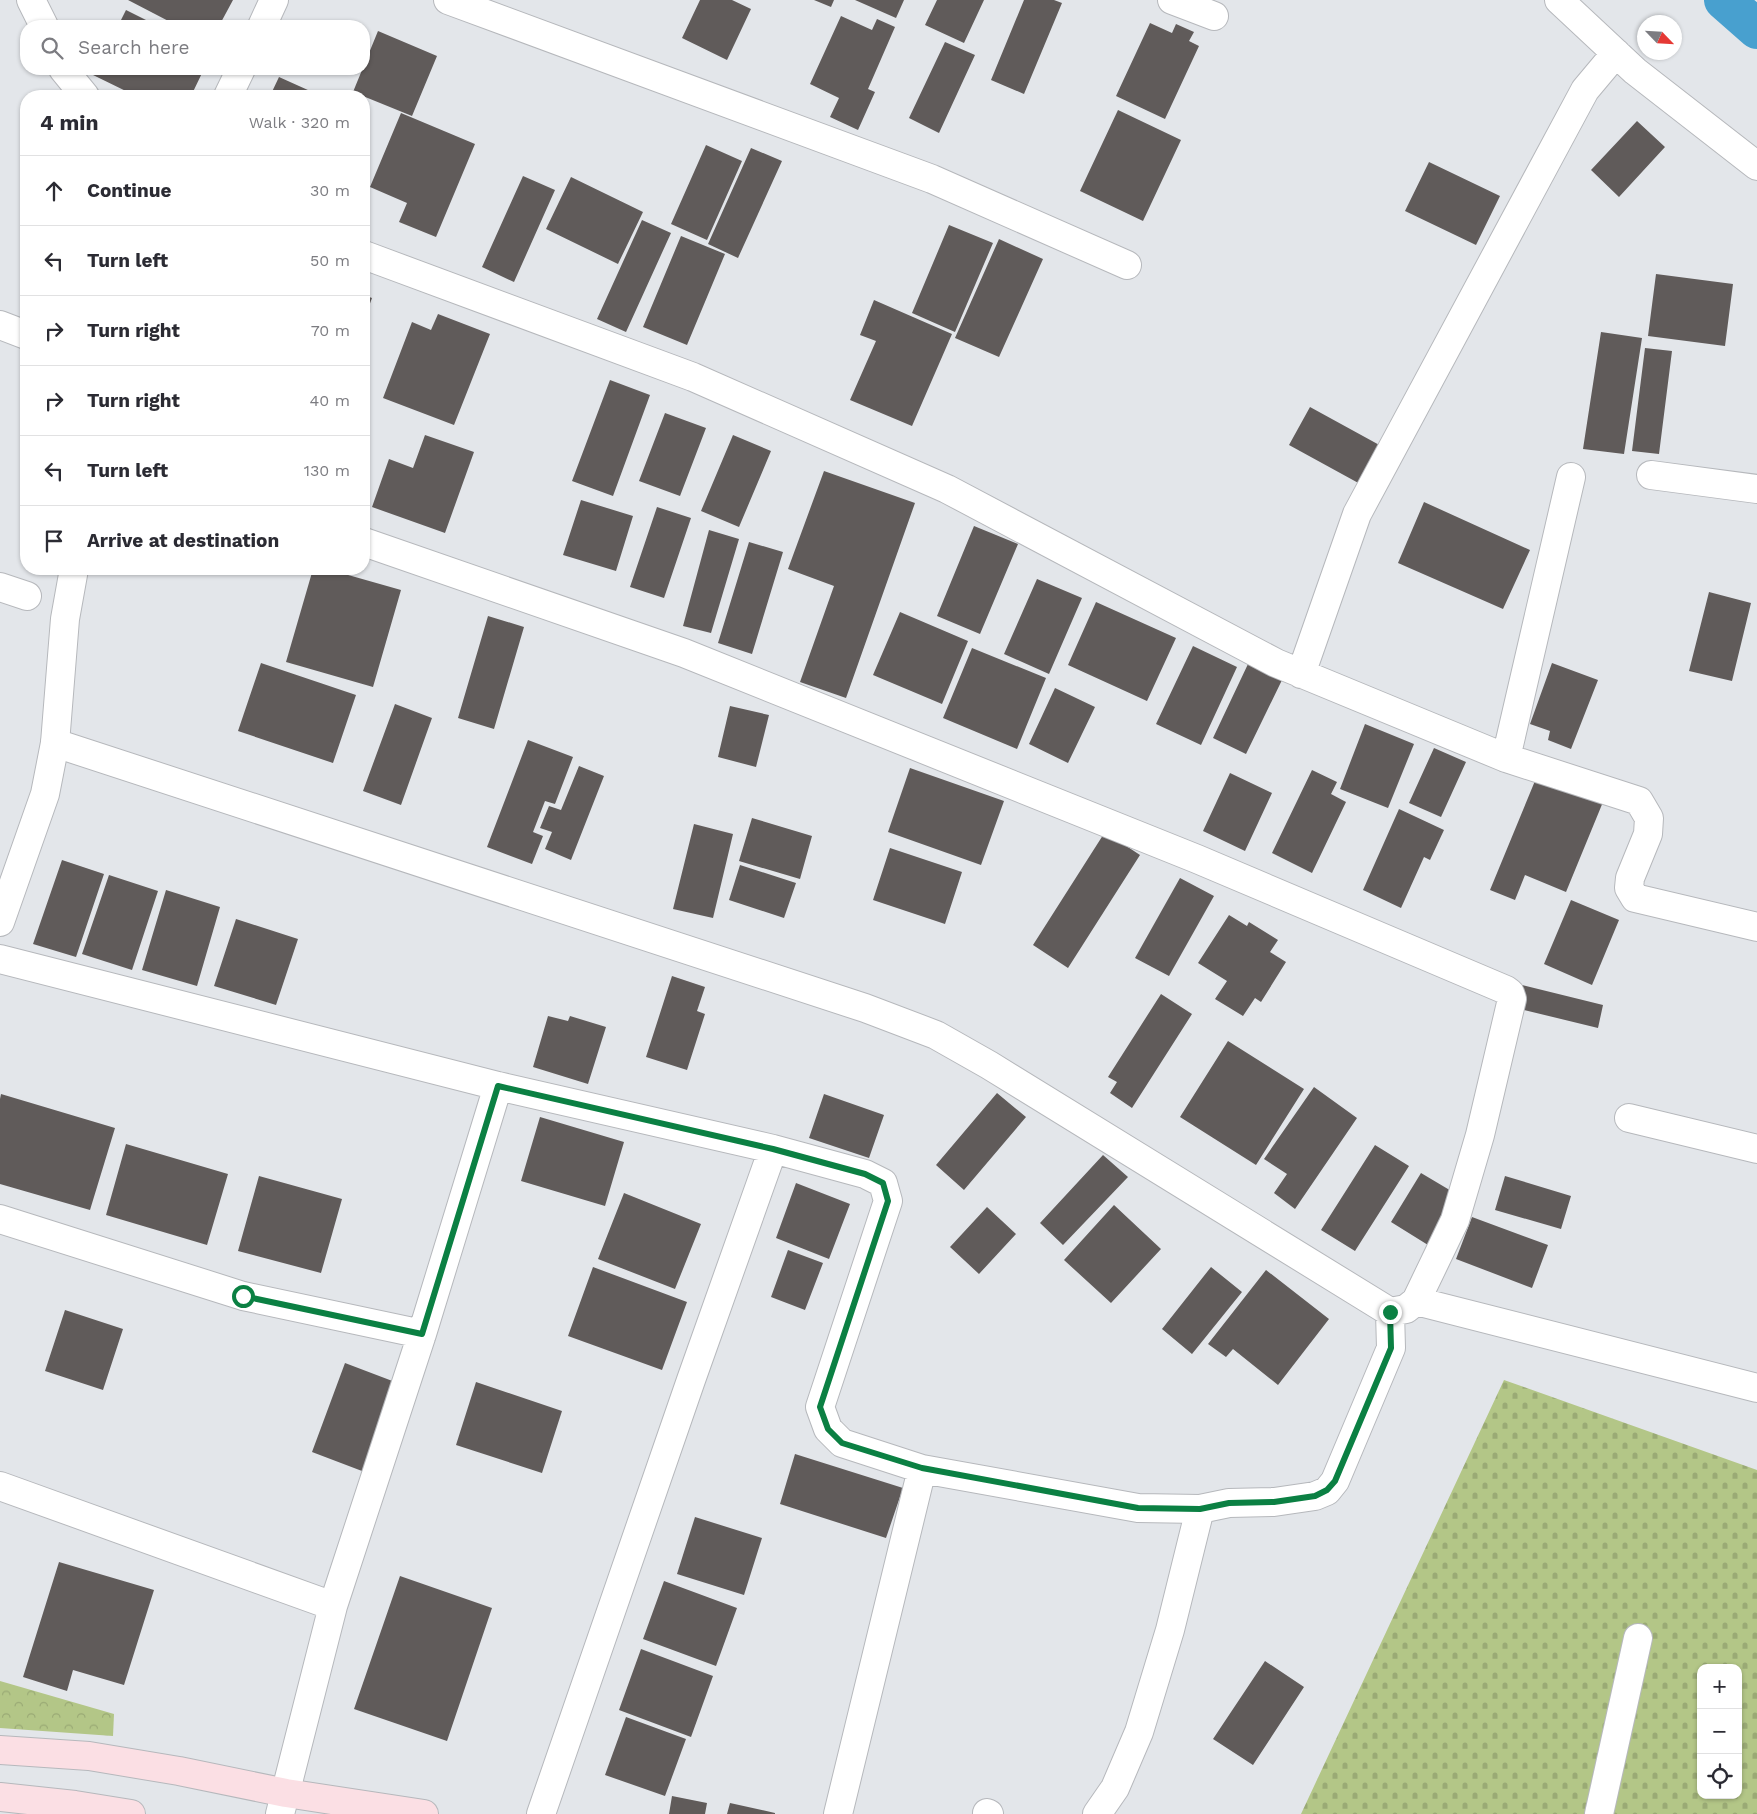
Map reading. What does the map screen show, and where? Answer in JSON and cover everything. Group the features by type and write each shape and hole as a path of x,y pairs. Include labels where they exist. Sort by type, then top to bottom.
{"main road":[{"path":"0,1750 89,1756 179,1771 283,1804 424,1814"},
{"path":"0,1797 131,1814"}],"street":[{"path":"31,0 41,20"},
{"path":"265,20 274,0"},
{"path":"448,0 932,179 1127,265"},
{"path":"1172,0 1214,16"},
{"path":"1559,0 1635,71 1757,166"},
{"path":"1301,674 1358,514 1585,90 1616,54"},
{"path":"68,75 80,90"},
{"path":"231,90 238,75"},
{"path":"370,257 693,377 947,489 1276,663 1506,758 1639,801 1649,818 1648,834 1630,878 1629,888 1635,898 1757,927"},
{"path":"0,325 20,333"},
{"path":"1650,475 1757,489"},
{"path":"1506,758 1571,477"},
{"path":"55,743 856,1005 936,1035 989,1064 1390,1312 1406,1309 1416,1300 1455,1220 1480,1135 1512,999 1510,993 1506,990 1197,859 684,654 370,544"},
{"path":"0,922 45,794 55,743 65,619 73,575"},
{"path":"0,587 27,596"},
{"path":"0,959 498,1086 773,1149 865,1174 883,1183 888,1201 820,1407 828,1429 842,1443 922,1468 1138,1508 1200,1509 1229,1503 1274,1502 1315,1496 1327,1490 1335,1481 1391,1348 1390,1312"},
{"path":"283,1804 333,1606 422,1334 498,1086"},
{"path":"1629,1118 1757,1149"},
{"path":"541,1814 773,1149"},
{"path":"0,1219 243,1296 422,1334"},
{"path":"1416,1300 1757,1388"},
{"path":"838,1814 922,1468"},
{"path":"0,1486 333,1606"},
{"path":"1096,1814 1115,1788 1139,1732 1170,1630 1200,1509"},
{"path":"1599,1814 1638,1638"}],"green space":[{"path":"1504,1380 1757,1470 1757,1814 1301,1814"},
{"path":"0,1681 114,1714 113,1736 0,1728"}],"building":[{"path":"128,0 233,0 222,20 166,20"},
{"path":"700,0 732,0 751,9 727,60 682,38"},
{"path":"814,0 834,0 831,7"},
{"path":"855,0 904,0 896,18"},
{"path":"937,0 984,0 964,43 925,25"},
{"path":"1024,0 1054,0 1062,3 1024,94 991,80"},
{"path":"126,10 146,20 121,20"},
{"path":"841,16 872,30 877,19 895,27 868,89 875,92 858,130 830,117 839,98 810,84"},
{"path":"1150,23 1172,33 1176,24 1194,32 1189,41 1199,46 1165,119 1116,96"},
{"path":"378,31 437,56 412,116 370,99 370,90 354,90 360,75 370,75 370,51"},
{"path":"945,42 975,55 939,133 909,118"},
{"path":"93,75 201,75 194,90 124,90"},
{"path":"279,77 308,90 273,90"},
{"path":"1118,110 1181,140 1143,221 1080,191"},
{"path":"401,113 475,144 436,237 399,222 407,203 370,187"},
{"path":"1637,121 1665,147 1619,197 1591,170"},
{"path":"706,145 742,161 707,240 671,224"},
{"path":"751,148 782,161 738,258 708,244"},
{"path":"1429,162 1500,196 1476,245 1405,211"},
{"path":"523,176 555,190 514,282 482,267"},
{"path":"571,177 643,212 618,264 546,229"},
{"path":"642,220 671,233 626,332 597,319"},
{"path":"949,225 993,243 955,332 912,313"},
{"path":"681,236 725,254 687,345 643,327"},
{"path":"999,239 1043,259 999,357 955,338"},
{"path":"1656,274 1733,284 1725,346 1648,336"},
{"path":"874,300 952,334 912,426 850,400 876,341 860,335"},
{"path":"438,314 490,334 454,425 383,398 412,322 431,330"},
{"path":"1601,332 1642,338 1624,454 1583,449"},
{"path":"1645,348 1672,351 1659,454 1632,451"},
{"path":"610,380 650,395 613,496 572,481"},
{"path":"1310,407 1383,447 1362,485 1289,445"},
{"path":"665,413 706,428 680,496 639,481"},
{"path":"425,435 474,452 445,533 372,507 389,459 413,468"},
{"path":"733,435 771,451 739,527 701,511"},
{"path":"824,471 915,503 846,698 800,682 834,586 788,569"},
{"path":"581,500 633,516 616,571 563,555"},
{"path":"1424,502 1530,550 1503,609 1398,563"},
{"path":"657,507 691,518 664,598 630,587"},
{"path":"974,526 1018,544 980,634 937,616"},
{"path":"709,530 739,539 711,633 683,626"},
{"path":"749,542 783,552 752,654 718,643"},
{"path":"311,575 348,575 401,590 373,687 286,662"},
{"path":"1037,579 1082,598 1049,674 1004,654"},
{"path":"1709,592 1751,603 1732,681 1689,671"},
{"path":"1096,602 1176,638 1147,701 1068,665"},
{"path":"900,612 968,641 942,704 873,675"},
{"path":"488,616 524,627 494,729 458,718"},
{"path":"1193,646 1237,667 1201,745 1156,724"},
{"path":"972,648 1046,678 1017,749 943,718"},
{"path":"261,663 356,695 333,763 238,731"},
{"path":"1552,663 1598,680 1571,749 1548,740 1550,731 1530,724"},
{"path":"1248,664 1282,680 1246,754 1213,738"},
{"path":"1055,688 1095,707 1068,763 1029,744"},
{"path":"395,704 432,718 401,805 363,791"},
{"path":"730,706 769,715 756,767 718,757"},
{"path":"1365,724 1414,744 1388,808 1340,789"},
{"path":"528,740 573,757 555,804 545,801 533,832 543,836 532,864 487,847"},
{"path":"1434,748 1466,762 1441,817 1409,803"},
{"path":"579,766 604,776 571,860 545,849 552,832 540,828 549,806 561,810"},
{"path":"910,768 1004,801 981,865 888,832"},
{"path":"1312,770 1337,782 1331,794 1346,802 1312,873 1272,853"},
{"path":"1230,773 1272,793 1245,851 1203,831"},
{"path":"1537,776 1603,802 1566,892 1525,875 1515,900 1490,890"},
{"path":"1399,809 1444,830 1430,860 1424,857 1401,908 1363,890"},
{"path":"752,818 812,836 800,879 739,861"},
{"path":"694,824 733,834 713,918 673,909"},
{"path":"1105,832 1140,855 1068,968 1033,945"},
{"path":"890,848 962,872 945,924 873,900"},
{"path":"62,860 104,874 76,957 33,944"},
{"path":"740,865 796,883 784,918 729,900"},
{"path":"109,875 158,891 132,970 82,954"},
{"path":"1180,878 1214,896 1169,976 1135,958"},
{"path":"166,890 220,907 197,986 142,970"},
{"path":"1571,900 1619,920 1592,985 1544,964"},
{"path":"1229,915 1247,926 1249,922 1278,940 1270,952 1286,962 1261,1002 1255,998 1243,1016 1215,999 1227,981 1198,963"},
{"path":"236,919 298,939 276,1005 214,986"},
{"path":"672,976 705,987 697,1011 705,1014 687,1070 646,1057"},
{"path":"1522,985 1603,1005 1598,1028 1516,1008"},
{"path":"1161,994 1192,1014 1132,1108 1110,1093 1117,1082 1108,1077"},
{"path":"548,1016 568,1021 570,1016 606,1027 588,1084 533,1067"},
{"path":"1228,1041 1304,1089 1256,1165 1180,1117"},
{"path":"1314,1087 1357,1118 1295,1209 1274,1193 1287,1174 1264,1159"},
{"path":"997,1093 1026,1117 964,1190 936,1165"},
{"path":"1,1094 115,1128 90,1210 0,1184"},
{"path":"824,1094 884,1115 869,1158 809,1138"},
{"path":"540,1117 624,1142 605,1206 521,1181"},
{"path":"126,1144 228,1174 207,1245 106,1215"},
{"path":"1375,1145 1409,1166 1355,1251 1321,1230"},
{"path":"1103,1155 1128,1177 1063,1245 1040,1223"},
{"path":"1421,1173 1458,1195 1428,1245 1391,1222"},
{"path":"259,1176 342,1199 321,1273 238,1251"},
{"path":"1505,1176 1571,1196 1561,1229 1495,1210"},
{"path":"796,1183 850,1204 829,1259 776,1238"},
{"path":"624,1193 701,1224 675,1289 598,1259"},
{"path":"1114,1205 1161,1249 1111,1303 1064,1260"},
{"path":"987,1207 1016,1234 979,1274 950,1247"},
{"path":"1472,1217 1548,1245 1532,1288 1456,1259"},
{"path":"788,1250 823,1263 805,1310 771,1297"},
{"path":"593,1267 687,1302 662,1370 568,1336"},
{"path":"1211,1267 1242,1292 1192,1354 1162,1329"},
{"path":"1266,1270 1329,1319 1278,1385 1233,1349 1226,1357 1208,1344"},
{"path":"65,1310 123,1329 103,1390 45,1371"},
{"path":"345,1363 395,1382 362,1471 312,1452"},
{"path":"476,1382 562,1411 542,1473 456,1445"},
{"path":"795,1454 903,1488 886,1538 780,1504"},
{"path":"695,1517 762,1538 744,1595 677,1574"},
{"path":"59,1562 154,1590 124,1685 73,1670 67,1691 23,1677"},
{"path":"400,1576 492,1608 447,1741 354,1709"},
{"path":"664,1581 737,1608 716,1666 643,1639"},
{"path":"641,1649 713,1676 691,1737 619,1710"},
{"path":"1265,1661 1304,1687 1253,1765 1213,1739"},
{"path":"626,1717 686,1739 665,1796 605,1775"},
{"path":"672,1796 707,1803 705,1814 669,1814"},
{"path":"730,1803 775,1813 775,1814 727,1814"}],"waterway":[{"path":"1724,0 1757,29"}],"route":[{"path":"243,1296 422,1334 498,1086 773,1149 865,1174 883,1183 888,1201 820,1407 828,1429 842,1443 922,1468 1138,1508 1200,1509 1229,1503 1274,1502 1315,1496 1327,1490 1335,1481 1391,1348 1390,1312"}]}
